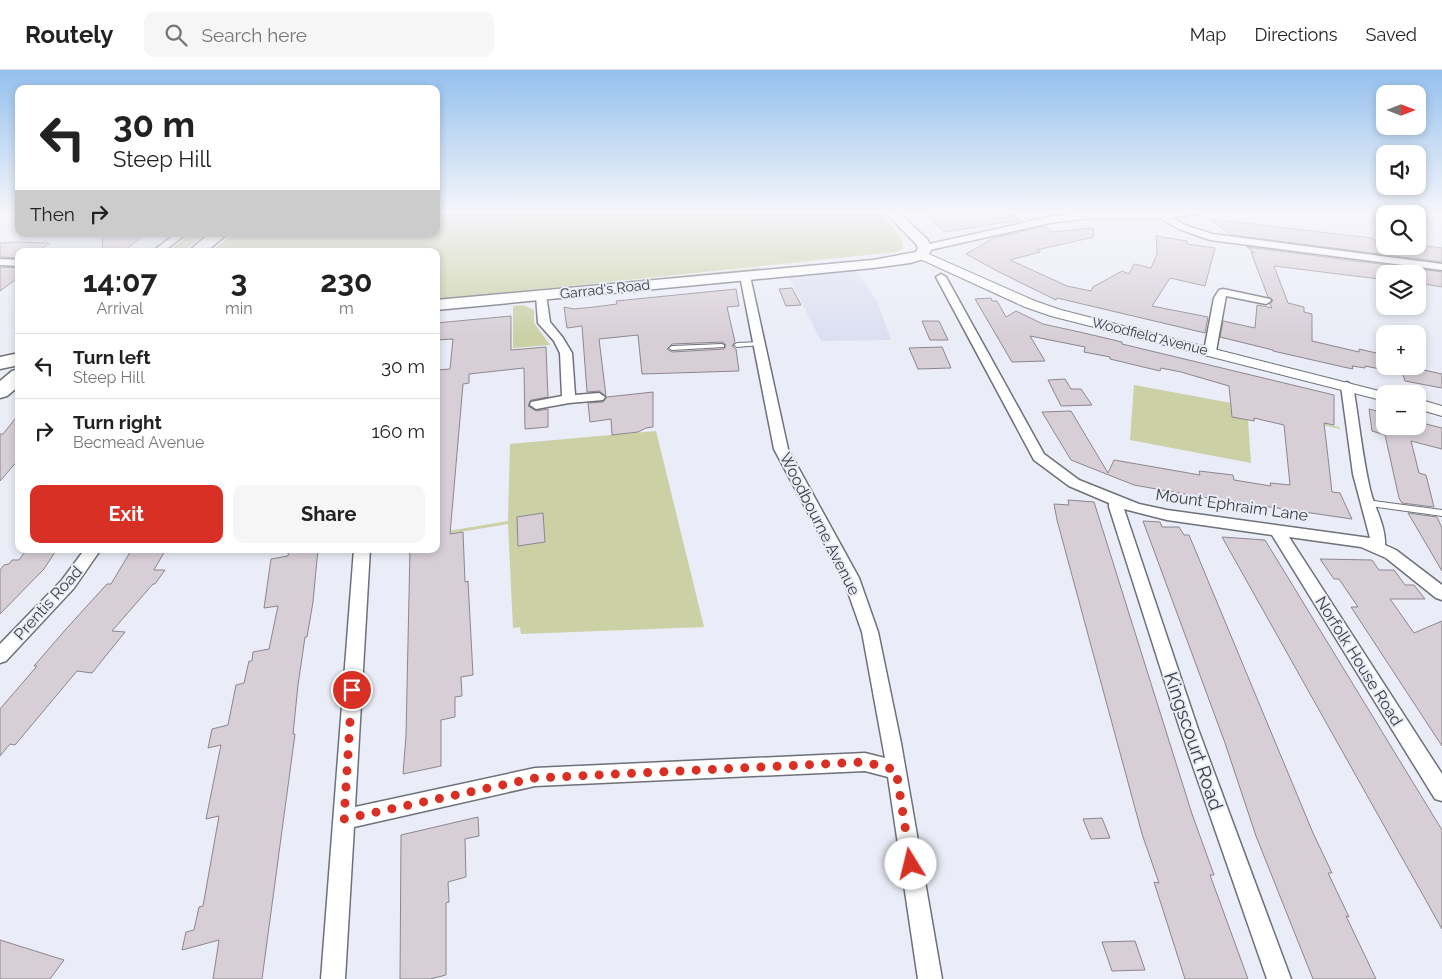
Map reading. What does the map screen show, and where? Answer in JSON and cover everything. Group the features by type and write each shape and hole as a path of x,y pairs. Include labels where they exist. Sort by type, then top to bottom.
{"highway":[{"path":"0,392 15,379"}],"main road":[{"name":"Garrad's Road","path":"440,305 908,260 920,253"}],"street":[{"name":"Woodfield Avenue","path":"929,253 1048,310 1376,394"},
{"path":"1341,253 1442,266"},
{"path":"0,262 15,263"},
{"name":"Woodbourne Avenue","path":"745,276 780,449 851,578 863,609 875,653 930,979"},
{"name":"Mount Ephraim Lane","path":"941,277 1039,457 1074,483 1136,508 1184,518 1364,542 1391,554 1442,594"},
{"path":"1210,351 1219,298 1223,292 1266,301"},
{"path":"541,295 544,323 559,340 566,353 569,399"},
{"path":"1348,386 1366,503 1375,526 1377,547"},
{"path":"536,405 569,399 599,397"},
{"path":"1426,406 1442,410"},
{"name":"Kingscourt Road","path":"1117,501 1116,508 1189,729 1279,979"},
{"name":"Norfolk House Road","path":"1276,529 1442,792"},
{"name":"Prentis Road","path":"0,656 68,584 91,553"},
{"path":"333,979 362,553"},
{"path":"344,819 535,778 865,762 896,770"}],"lane":[{"path":"736,345 759,344"},
{"path":"672,348 722,346"},
{"path":"1366,503 1442,513"}],"shaded area":[{"path":"856,270 877,301 891,340 821,341 788,276"}],"green space":[{"path":"440,253 882,253 440,300"},
{"path":"760,268 761,270 596,284"},
{"path":"524,305 534,310 534,323 550,345 513,348 513,306"},
{"path":"1134,385 1253,407 1339,427 1340,429 1254,409 1255,421 1248,420 1251,463 1130,440"},
{"path":"656,431 704,627 521,634 520,627 513,628 508,524 440,535 440,532 508,521 510,444"}],"building":[{"path":"0,253 15,253 15,258 0,257"},
{"path":"1035,253 1010,260 1067,286 1091,291 1093,287 1122,271 1129,274 1134,264 1151,268 1157,253 1214,253 1205,286 1170,278 1152,306 1208,317 1205,333 1057,298 1056,300 966,254"},
{"path":"1252,253 1297,253 1387,265 1376,265 1376,279 1274,266 1288,303 1304,307 1304,312 1312,314 1312,341 1359,352 1359,349 1376,353 1376,368 1365,366 1365,368 1352,366 1353,369 1348,368 1220,337 1223,321 1255,328 1257,305 1272,308 1270,304 1273,300 1268,297"},
{"path":"1426,253 1442,253 1442,262 1387,255 1426,255"},
{"path":"0,267 15,268 15,280 0,291"},
{"path":"1426,270 1442,272 1442,287 1426,284"},
{"path":"792,288 801,305 786,306 779,289"},
{"path":"736,289 739,306 727,307 735,342 732,346 736,349 739,371 642,374 638,335 599,339 606,396 599,391 587,392 582,326 567,328 564,307 574,309 594,307 617,304 616,301","holes":["723,342 726,345 724,349 672,352 667,349 672,344"]},
{"path":"991,298 992,301 997,301 1006,317 1016,311 1043,324 1334,395 1334,425 1324,423 1332,492 1340,493 1352,519 1134,485 1071,460 1042,412 1071,411 1108,473 1114,460 1200,475 1199,471 1233,475 1234,480 1271,486 1270,483 1290,485 1284,425 1254,418 1254,421 1232,417 1229,386 1181,372 1161,368 1160,371 1110,359 1110,357 1084,352 1085,347 1030,336 1045,361 1012,362 975,299"},
{"path":"511,316 511,350 546,347 548,397 531,400 528,406 536,411 548,409 548,427 525,429 524,368 469,374 469,383 463,384 450,534 463,532 465,582 468,581 473,675 461,677 462,696 455,697 455,717 441,720 441,766 403,774 406,735 410,553 440,553 440,370 450,369 453,339 440,340 440,323"},
{"path":"922,321 939,321 948,340 930,340"},
{"path":"942,347 951,368 918,369 909,348"},
{"path":"1426,370 1442,374 1442,388 1405,381 1403,375 1426,375"},
{"path":"1065,379 1071,389 1081,389 1092,405 1061,406 1048,380"},
{"path":"653,392 653,427 638,432 612,435 611,419 590,422 588,403 603,402 607,397"},
{"path":"1369,409 1376,411 1376,432 1372,431"},
{"path":"15,419 15,464 0,481 0,434 3,434"},
{"path":"1426,424 1442,428 1442,449 1411,441 1419,473 1426,475 1434,507 1402,503 1399,498 1385,435 1426,435"},
{"path":"1068,500 1094,502 1192,814 1214,875 1210,875 1248,979 1185,979 1154,882 1159,883 1142,834 1057,520 1054,504 1069,505"},
{"path":"543,513 545,542 518,546 517,517"},
{"path":"1408,513 1437,517 1442,528 1442,571"},
{"path":"1143,521 1160,522 1162,527 1179,527 1184,535 1189,535 1313,833 1332,873 1328,873 1349,917 1346,916 1376,979 1313,979 1256,836 1225,743"},
{"path":"1222,537 1265,540 1442,830 1442,929"},
{"path":"24,553 54,553 44,569 0,614 0,570 12,560 19,560"},
{"path":"130,553 164,553 154,570 165,570 155,584 112,631 125,632 92,673 77,671 15,745 10,744 0,756 0,709 66,629 107,584 111,584"},
{"path":"288,553 318,553 313,602 307,637 305,637 298,685 293,734 295,734 262,979 213,979 219,940 182,950 186,932 194,930 199,907 203,906 219,816 206,819 221,745 208,748 212,729 228,725 236,685 244,683 249,661 252,661 253,652 269,649 278,606 264,608 271,559 288,556"},
{"path":"1320,559 1372,560 1379,570 1394,570 1405,585 1414,585 1425,599 1390,599 1414,633 1442,621 1442,746 1351,607 1358,607 1339,579 1334,579"},
{"path":"478,817 479,836 465,839 466,877 448,882 449,902 446,903 446,975 430,979 400,979 401,835"},
{"path":"1102,818 1110,838 1091,839 1083,819"},
{"path":"0,940 64,960 50,979 0,979"},
{"path":"1135,941 1145,970 1112,971 1102,942"}],"route":[{"path":"352,690 344,819 535,778 865,762 896,770 911,864"}]}
